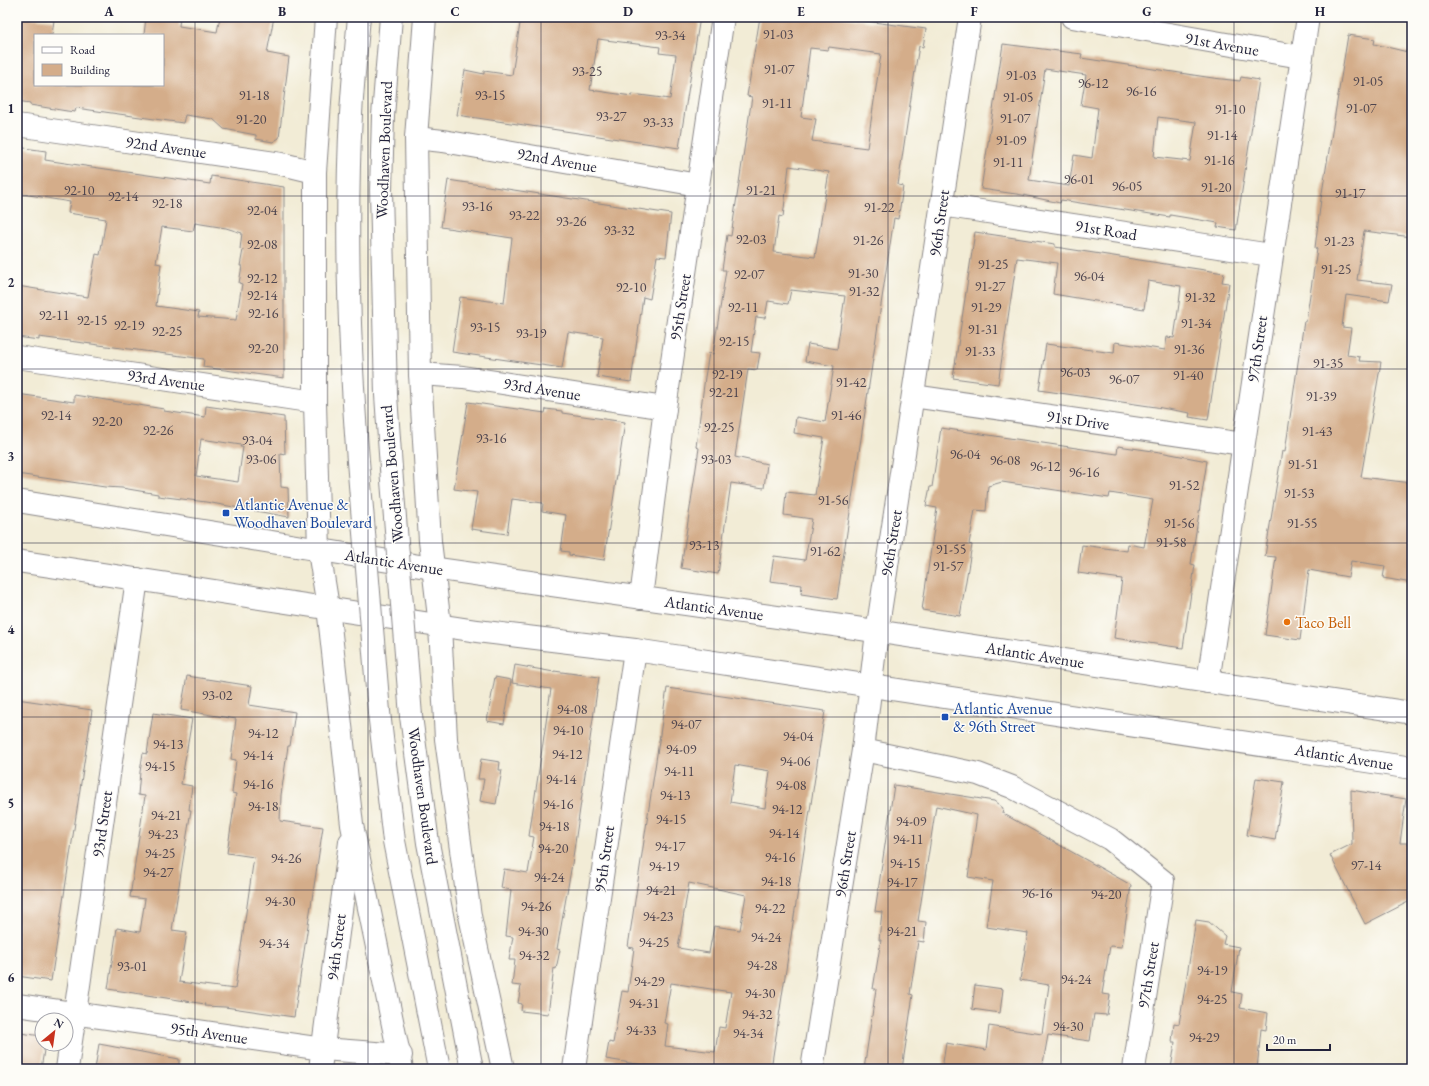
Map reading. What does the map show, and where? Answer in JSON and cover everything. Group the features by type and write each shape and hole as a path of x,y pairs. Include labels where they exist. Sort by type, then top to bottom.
{"street":[{"path":"326,17 315,172 315,402 319,551 328,608 352,825 401,1062"},
{"name":"Woodhaven Boulevard","path":"359,17 351,114 349,193 350,324 358,461 379,712 394,841 439,1069"},
{"name":"Woodhaven Boulevard","path":"391,17 383,116 381,190 386,395 391,468 411,716 428,843 472,1069"},
{"name":"Woodhaven Boulevard","path":"425,17 416,138 420,374 432,568 440,626 446,739 470,916 507,1065"},
{"name":"95th Street","path":"641,598 665,408 723,17"},
{"name":"96th Street","path":"812,1069 863,750 877,632 970,17"},
{"name":"91st Avenue","path":"1072,17 1301,57"},
{"name":"97th Street","path":"1208,682 1308,17"},
{"name":"92nd Avenue","path":"17,125 282,164 315,172"},
{"name":"92nd Avenue","path":"416,138 443,141 698,185"},
{"name":"91st Road","path":"941,205 1271,255"},
{"name":"93rd Avenue","path":"17,358 315,402"},
{"name":"93rd Avenue","path":"420,374 463,377 665,408"},
{"name":"91st Drive","path":"913,396 1243,444"},
{"name":"Atlantic Avenue","path":"17,501 319,551 877,632 1412,713"},
{"name":"Atlantic Avenue","path":"17,561 440,626 635,650 1412,768"},
{"name":"93rd Street","path":"67,1069 137,579"},
{"name":"95th Street","path":"574,1069 635,650"},
{"name":"97th Street","path":"863,750 978,774 1012,787 1110,839 1163,881 1134,1069"},
{"name":"94th Street","path":"321,1059 352,825"},
{"name":"95th Avenue","path":"17,1005 76,1014 321,1059 401,1062"}],"building":[{"path":"17,17 54,20 52,34 34,34 34,86 164,86 164,34 144,34 146,17 180,17 179,26 217,32 220,17 274,17 267,53 289,57 279,138 273,142 256,139 256,135 224,129 213,119 185,115 183,123 76,108 75,112 67,111 30,105 30,103 17,101"},
{"path":"521,17 700,17 679,148 457,115 465,70 484,74 484,71 512,75","holes":["598,39 660,47 659,53 676,55 670,99 632,94 632,96 590,90"]},
{"path":"760,17 836,17 926,29 923,47 919,46 916,64 898,185 903,186 901,201 898,219 894,218 837,599 801,594 802,585 770,581 774,556 805,560 812,519 784,515 786,492 815,495 824,438 794,433 796,417 825,422 834,366 805,361 808,344 837,349 845,296 791,290 788,304 768,301 765,318 756,317 751,352 760,353 757,370 748,369 735,457 767,464 764,488 731,483 718,574 681,568 699,448 696,447 705,377 709,353 713,354 726,270 722,270 727,235 731,236 752,97 747,96","holes":["829,47 881,54 867,148 812,141 816,119 801,117 810,48 828,50","789,166 829,172 815,257 774,252 779,216 783,217"]},
{"path":"1348,35 1375,39 1374,44 1412,53 1412,237 1364,231 1357,280 1392,284 1389,301 1346,295 1342,327 1351,328 1347,355 1360,357 1359,361 1381,362 1361,477 1412,483 1412,583 1383,578 1385,566 1351,561 1348,577 1309,570 1300,640 1265,635 1276,557 1265,556 1282,451 1285,452 1304,321 1306,321 1317,249 1315,248 1321,199"},
{"path":"1003,44 1082,54 1081,58 1213,78 1240,81 1241,77 1259,80 1236,230 1217,227 1218,223 1170,215 1170,217 1061,200 1060,203 1023,195 981,189","holes":["1045,69 1086,75 1081,105 1098,108 1092,158 1074,155 1069,186 1029,180","1158,117 1196,122 1190,161 1154,157"]},
{"path":"17,147 46,151 45,160 210,184 211,176 284,187 284,378 203,367 204,359 39,337 39,340 17,337 17,286 88,297 96,254 100,255 106,219 68,213 70,202 17,193","holes":["195,223 226,228 242,233 240,249 243,250 239,283 242,284 236,320 198,317 199,312 156,306 161,264 156,263 162,227 193,231"]},
{"path":"448,180 671,214 666,257 657,256 650,299 643,297 631,382 597,377 603,337 568,332 562,368 452,352 460,297 504,303 512,238 441,227"},
{"path":"975,232 1055,244 1055,247 1224,273 1222,282 1229,283 1208,420 1189,417 1190,413 1039,390 1046,344 1114,353 1115,342 1165,350 1167,337 1174,338 1179,304 1181,286 1148,281 1144,309 1053,294 1057,263 1017,258 998,384 953,378"},
{"path":"17,394 74,402 74,395 205,417 206,406 284,417 285,454 280,453 281,487 288,488 289,517 206,502 158,496 158,494 122,488 105,487 17,474","holes":["201,439 241,445 240,447 243,447 238,482 196,476"]},
{"path":"468,402 545,413 546,409 562,411 562,413 625,422 604,560 569,555 569,552 561,551 566,515 542,511 543,503 512,499 507,534 471,529 477,492 454,489"},
{"path":"941,428 1117,454 1118,446 1207,461 1191,564 1195,565 1183,648 1114,638 1122,579 1078,573 1082,545 1127,551 1128,544 1144,547 1153,500 1110,493 1109,498 1002,482 988,486 986,511 975,510 969,544 972,545 960,616 922,610 937,508 926,506 930,487 932,487"},
{"path":"515,665 554,672 599,677 572,864 557,949 560,950 556,969 554,968 548,1014 521,1011 522,1004 518,1003 521,986 512,985 515,960 509,960 513,937 506,936 511,890 501,888 504,869 528,873 534,837 529,836 551,689 512,683"},
{"path":"187,676 252,686 249,705 295,712 290,746 288,746 281,795 280,821 323,827 294,1017 225,1007 204,1006 205,1004 108,989 117,928 140,932 145,899 130,897 145,796 138,795 140,772 143,753 147,754 153,713 192,719 181,784 192,786 189,810 191,810 172,930 187,932 179,982 235,989 254,857 227,853 236,794 232,793 236,760 231,759 236,719 181,710"},
{"path":"495,677 511,680 504,724 487,721"},
{"path":"667,688 825,711 771,1069 668,1069 606,1059 609,1042 613,1043 622,991 628,992 634,948 628,947","holes":["735,765 770,771 765,808 730,802","689,883 746,895 740,930 714,926 709,953 678,948","671,983 731,992 725,1028 719,1027 715,1052 665,1046 668,1024 664,1023"]},
{"path":"17,699 92,710 51,981 17,976"},
{"path":"481,759 500,762 499,770 502,770 496,804 480,801 484,779 478,779"},
{"path":"1256,778 1284,782 1275,840 1247,835"},
{"path":"894,785 994,801 1003,808 1002,813 1131,885 1122,947 1110,946 1102,994 1110,995 1107,1015 1094,1014 1090,1041 1048,1035 1042,1069 942,1069 946,1043 986,1050 989,1026 1042,1034 1049,985 1020,980 1028,933 986,927 993,881 968,877 977,815 936,806 918,921 926,922 924,942 918,941 910,994 913,995 902,1069 864,1069 876,989 873,989 881,940 879,940 882,912 875,911"},
{"path":"1351,790 1406,799 1400,843 1412,843 1412,900 1365,924 1330,855 1352,844"},
{"path":"1196,920 1209,922 1225,936 1223,944 1239,947 1232,992 1242,994 1240,1008 1268,1013 1266,1030 1261,1029 1257,1069 1171,1069 1175,1042 1172,1042 1174,1023 1179,1024"},
{"path":"975,985 1003,989 1000,1013 972,1009"},
{"path":"20,1033 34,1035 34,1052 44,1052 41,1069 17,1069 17,1034 19,1035"},
{"path":"99,1044 179,1059 179,1069 95,1069"}],"place":[{"name":"Atlantic Avenue & Woodhaven Boulevard","path":"226,513"},
{"name":"Taco Bell","path":"1287,622"},
{"name":"Atlantic Avenue & 96th Street","path":"945,717"}]}
